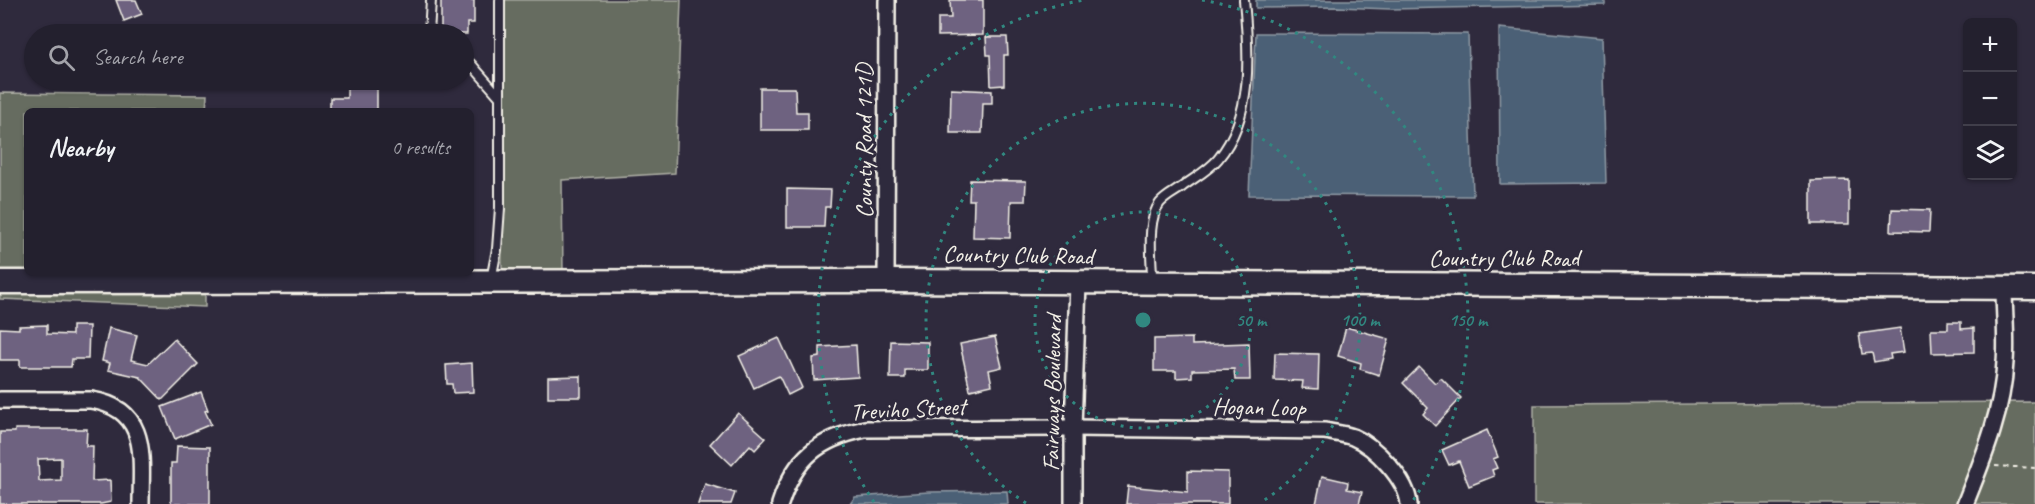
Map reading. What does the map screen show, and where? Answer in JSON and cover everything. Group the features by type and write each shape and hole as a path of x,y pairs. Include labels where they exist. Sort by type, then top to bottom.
{"street":[{"name":"County Road 121D","path":"886,281 887,0"},
{"name":"Country Club Road","path":"0,282 886,281 2035,288"},
{"name":"Fairways Boulevard","path":"1073,504 1072,428 1078,283"},
{"path":"1965,504 1987,449 2002,389 2006,361 2004,288"},
{"path":"0,400 91,400 105,402 119,409 132,422 140,438 141,504"},
{"name":"Treviho Street","path":"780,504 794,471 809,454 826,441 841,434 865,429 1072,428"},
{"name":"Hogan Loop","path":"1072,428 1325,431 1354,437 1375,451 1394,471 1409,499 1409,504"}],"lane":[{"path":"430,24 431,0"},
{"path":"490,281 500,208 501,0"},
{"path":"1152,284 1152,225 1159,204 1218,159 1232,137 1240,117 1249,51 1244,0"},
{"path":"474,67 500,96"}],"path":[{"path":"1980,465 2035,468"}],"shaded area":[{"path":"500,0 681,0 675,173 562,180 563,274 502,274"},
{"path":"0,93 207,95 206,108 24,108 24,273 0,274"},
{"path":"0,289 205,289 205,307 0,299"},
{"path":"2035,402 2035,504 1534,504 1534,405"}],"water":[{"path":"1256,0 1605,0 1605,5 1390,9 1256,8"},
{"path":"1499,28 1602,38 1606,183 1500,184"},
{"path":"1256,33 1468,34 1473,196 1249,195"},
{"path":"1007,491 1008,504 850,504 855,497 929,492"}],"building":[{"path":"116,0 136,0 142,14 124,21"},
{"path":"441,0 474,0 474,23 441,24"},
{"path":"950,0 983,0 983,35 938,36 938,18 951,18"},
{"path":"986,37 1007,37 1008,55 1004,55 1004,85 991,86 990,55 987,55"},
{"path":"760,88 795,88 796,112 808,112 808,130 760,130"},
{"path":"951,89 992,91 992,103 983,103 982,133 950,133"},
{"path":"347,90 377,90 377,108 330,108 330,98 347,98"},
{"path":"970,180 1026,181 1025,201 1011,201 1010,238 973,237 974,200 969,200"},
{"path":"1849,180 1849,224 1811,224 1811,181"},
{"path":"787,189 831,190 830,207 825,207 824,227 787,227"},
{"path":"1892,209 1930,210 1929,232 1891,231"},
{"path":"1948,322 1961,322 1961,329 1974,328 1974,352 1932,353 1931,329 1948,329"},
{"path":"47,325 47,334 72,335 72,326 89,326 88,359 72,359 71,367 20,367 20,360 0,360 0,328 19,329 19,326"},
{"path":"1346,327 1389,339 1379,375 1360,369 1361,363 1338,356"},
{"path":"109,328 137,335 131,360 148,364 174,339 198,364 162,400 140,377 108,370 110,363 102,361"},
{"path":"1900,328 1904,352 1890,354 1891,359 1874,362 1872,353 1862,354 1859,334"},
{"path":"995,337 1002,367 989,370 992,385 970,390 960,344"},
{"path":"779,338 802,388 788,395 779,376 754,388 739,356"},
{"path":"1192,338 1192,345 1249,343 1250,380 1235,380 1234,369 1192,370 1192,377 1176,378 1176,371 1154,371 1154,339"},
{"path":"891,341 928,342 928,370 905,370 905,378 890,378"},
{"path":"856,345 858,377 814,380 813,358 820,357 820,347"},
{"path":"1275,353 1319,354 1318,389 1302,388 1303,381 1274,380"},
{"path":"472,363 473,392 453,393 452,384 447,384 446,365"},
{"path":"1419,367 1435,383 1441,378 1461,398 1435,426 1423,414 1428,408 1403,383"},
{"path":"581,376 581,397 548,397 548,377"},
{"path":"201,392 208,410 205,411 211,424 175,439 162,407"},
{"path":"738,413 766,438 755,450 750,445 732,465 710,444"},
{"path":"15,429 87,429 86,446 93,446 92,481 110,480 111,502 101,504 0,504 0,432 15,432","holes":["61,458 61,480 39,481 38,459"]},
{"path":"1487,430 1498,457 1493,459 1497,468 1492,470 1494,476 1469,486 1459,461 1449,465 1442,450"},
{"path":"177,446 210,447 210,504 171,504 171,463 176,463"},
{"path":"1188,471 1228,472 1228,504 1126,504 1128,486 1188,492"},
{"path":"1322,476 1348,482 1347,489 1362,492 1359,504 1316,504"},
{"path":"705,484 735,493 731,504 698,504"}]}
